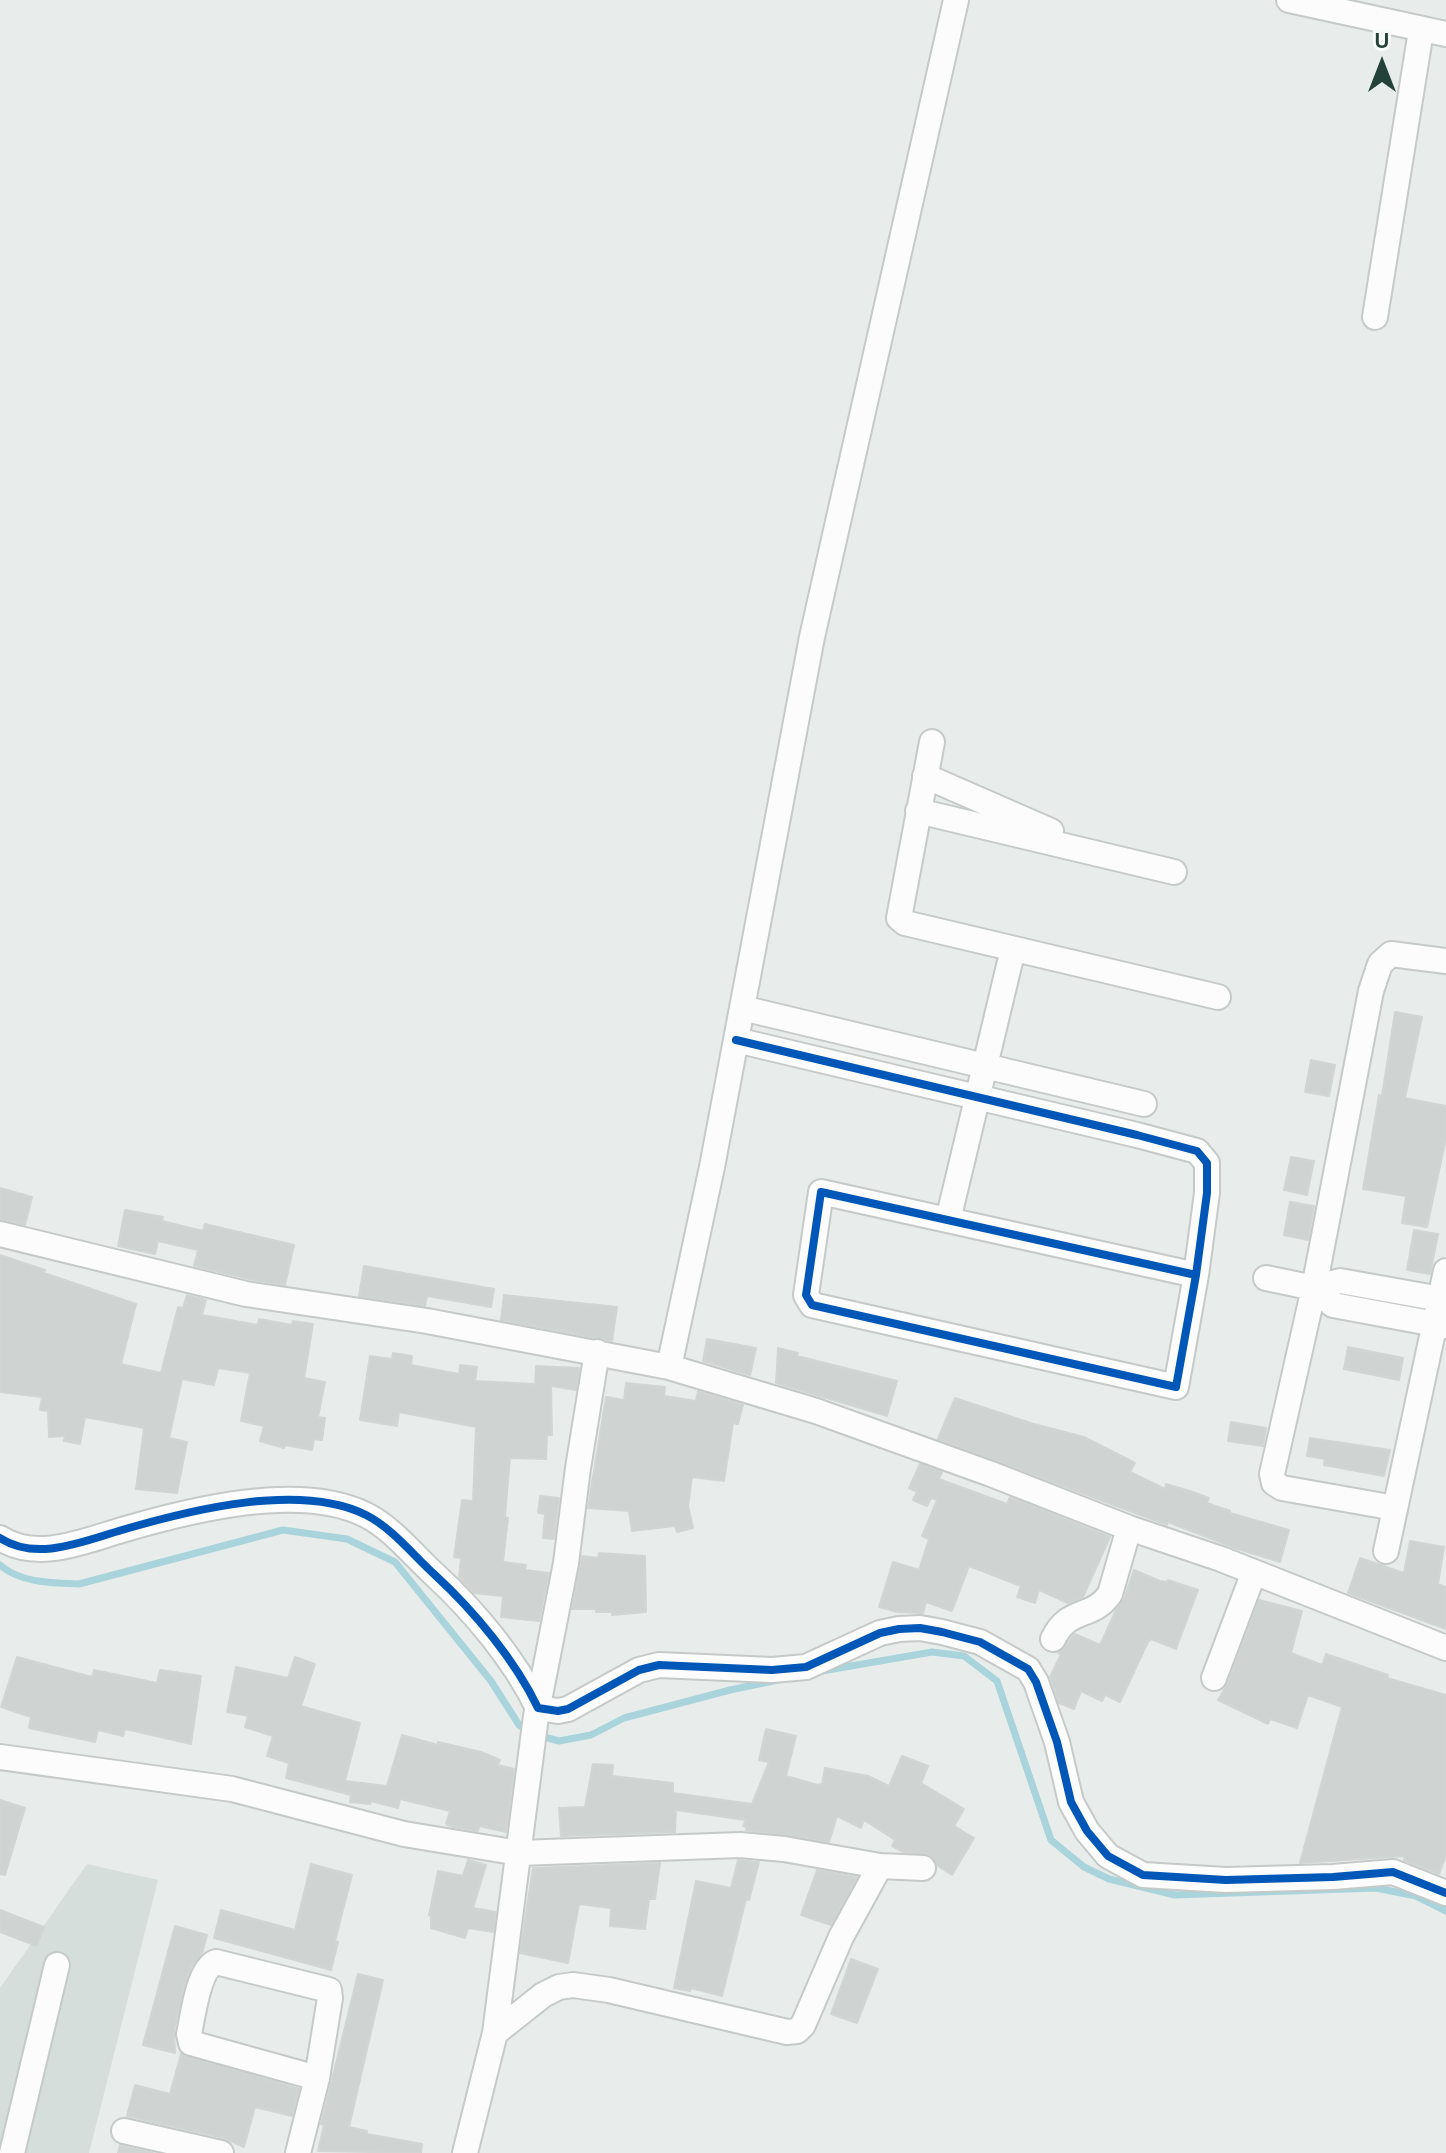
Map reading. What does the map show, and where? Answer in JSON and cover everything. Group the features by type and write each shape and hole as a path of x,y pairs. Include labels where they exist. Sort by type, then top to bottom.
{"street":[{"path":"669,1367 712,1167 812,637 956,0"},
{"path":"1289,0 1446,34"},
{"path":"1375,317 1421,31"},
{"path":"932,742 899,918 905,923 1218,997"},
{"path":"925,776 1112,858"},
{"path":"918,811 1174,872"},
{"path":"948,1220 1013,949"},
{"path":"1395,1508 1282,1488 1274,1483 1272,1474 1314,1288 1371,991 1380,964 1391,954 1446,961"},
{"path":"742,1008 1144,1104"},
{"path":"736,1040 1197,1151 1207,1163 1207,1193 1196,1275 1176,1387 812,1305 806,1295 821,1192 1196,1275"},
{"path":"0,1234 246,1294 427,1321 669,1367 816,1411 991,1474 1129,1528 1254,1572 1446,1648"},
{"path":"1386,1551 1440,1325 1446,1271"},
{"path":"1266,1278 1314,1288 1340,1281 1443,1300"},
{"path":"1314,1288 1333,1305 1440,1325"},
{"path":"465,2153 495,2033 537,1712 566,1563 597,1352"},
{"path":"0,1538 17,1547 63,1547 160,1519 228,1504 264,1501 311,1500 366,1515 389,1531 457,1595 524,1681 537,1712"},
{"path":"1053,1639 1067,1619 1097,1608 1110,1594 1129,1528"},
{"path":"1214,1678 1254,1572"},
{"path":"537,1712 568,1709 639,1670 659,1665 772,1670 806,1667 880,1633 920,1628 942,1632 980,1642 1028,1669 1036,1682 1057,1742 1071,1802 1087,1831 1108,1856 1143,1875 1226,1880 1393,1872 1446,1893"},
{"path":"0,1757 232,1789 404,1834 519,1853 740,1845 784,1849 880,1866 923,1868"},
{"path":"495,2033 543,1995 559,1987 573,1985 609,1990 787,2032 797,2031 803,2025 841,1937 880,1866"},
{"path":"298,2153 317,2078 329,1990 216,1962 210,1964 199,1990 189,2034 191,2043 317,2078"},
{"path":"12,2153 57,1965"},
{"path":"124,2131 221,2153"}],"shaded area":[{"path":"87,1864 158,1880 89,2153 0,2153 0,1988"}],"building":[{"path":"1395,1012 1422,1017 1405,1098 1446,1106 1446,1138 1427,1227 1402,1223 1406,1196 1363,1189"},
{"path":"1311,1060 1335,1065 1329,1096 1305,1092"},
{"path":"1291,1157 1314,1161 1307,1195 1284,1190"},
{"path":"0,1188 32,1197 25,1225 0,1219"},
{"path":"1290,1202 1314,1206 1308,1240 1284,1235"},
{"path":"125,1210 163,1217 162,1221 203,1231 205,1224 294,1245 285,1285 194,1266 198,1250 158,1241 155,1254 118,1246"},
{"path":"1414,1230 1438,1234 1430,1274 1407,1270"},
{"path":"0,1255 136,1304 121,1364 161,1373 178,1307 183,1308 187,1295 206,1300 202,1315 258,1325 259,1319 292,1325 293,1321 313,1324 304,1378 325,1382 318,1417 325,1418 322,1440 314,1439 312,1450 285,1445 284,1448 260,1441 264,1426 241,1421 250,1373 218,1368 214,1385 182,1379 169,1438 187,1442 177,1493 136,1489 144,1428 85,1417 80,1444 64,1441 65,1436 49,1437 48,1411 40,1410 42,1397 0,1392"},
{"path":"364,1266 494,1289 491,1307 427,1296 425,1306 359,1296"},
{"path":"504,1295 617,1307 612,1341 501,1320"},
{"path":"707,1339 756,1348 750,1375 703,1361"},
{"path":"1348,1347 1403,1358 1399,1380 1344,1369"},
{"path":"778,1348 798,1353 797,1356 897,1381 887,1416 776,1383"},
{"path":"393,1353 412,1356 411,1365 459,1374 460,1365 477,1367 475,1381 535,1384 536,1366 579,1368 576,1390 551,1386 552,1435 547,1435 546,1459 510,1458 503,1562 526,1565 525,1570 549,1573 539,1621 501,1617 503,1596 474,1593 459,1577 461,1558 454,1557 462,1500 473,1501 476,1427 399,1412 397,1426 360,1420 370,1356 392,1359"},
{"path":"626,1383 665,1387 664,1396 696,1401 698,1391 743,1405 738,1424 733,1423 724,1481 692,1477 688,1506 693,1528 677,1532 675,1526 632,1531 629,1511 588,1508 606,1397 624,1400"},
{"path":"955,1398 1084,1437 1135,1463 1130,1472 1165,1489 1166,1484 1190,1491 1209,1498 1207,1503 1230,1513 1289,1530 1280,1562 1168,1522 1167,1525 938,1439"},
{"path":"1231,1422 1266,1428 1263,1446 1228,1441"},
{"path":"1310,1438 1390,1450 1384,1476 1324,1465 1325,1459 1307,1456"},
{"path":"920,1464 942,1472 939,1479 1007,1504 1010,1497 1110,1537 1083,1597 1068,1603 1039,1590 1035,1603 1017,1597 1021,1586 969,1566 952,1611 926,1602 923,1613 879,1607 893,1562 919,1570 929,1539 922,1536 937,1500 931,1498 927,1506 913,1500 917,1492 909,1488"},
{"path":"540,1496 559,1498 554,1539 543,1538 545,1514 538,1513"},
{"path":"1410,1541 1444,1547 1438,1584 1446,1587 1446,1629 1348,1593 1360,1558 1404,1573"},
{"path":"599,1553 645,1556 646,1612 612,1615 612,1612 596,1612 596,1609 572,1609 582,1556 598,1558"},
{"path":"1134,1570 1160,1581 1168,1580 1198,1590 1176,1649 1151,1639 1120,1702 1105,1695 1102,1701 1081,1691 1074,1709 1059,1703 1050,1677 1061,1654 1058,1653 1075,1634 1100,1645 1124,1599"},
{"path":"1259,1600 1302,1611 1291,1653 1322,1665 1326,1654 1388,1675 1387,1678 1446,1695 1446,1855 1439,1874 1404,1860 1405,1856 1300,1863 1342,1707 1308,1695 1297,1728 1270,1719 1268,1724 1218,1700 1228,1683"},
{"path":"17,1657 92,1677 94,1670 157,1683 160,1670 201,1676 191,1744 125,1729 123,1736 98,1730 95,1742 29,1728 31,1717 1,1707"},
{"path":"295,1657 315,1664 301,1706 360,1723 345,1781 387,1786 402,1735 481,1752 500,1760 498,1765 514,1769 506,1832 479,1826 478,1831 453,1827 446,1824 450,1811 400,1799 398,1808 371,1801 370,1804 350,1802 351,1795 286,1778 289,1763 267,1756 273,1736 245,1727 248,1716 227,1712 236,1667 288,1678"},
{"path":"766,1729 796,1736 786,1776 818,1785 822,1784 825,1768 868,1776 889,1786 902,1756 928,1766 921,1783 964,1809 954,1826 974,1838 952,1875 938,1866 930,1855 903,1852 892,1846 895,1840 864,1820 861,1828 837,1816 829,1842 746,1830 747,1827 743,1826 746,1820 676,1810 675,1832 561,1836 559,1808 585,1807 593,1764 613,1765 612,1776 673,1783 673,1793 752,1804 769,1762 759,1760"},
{"path":"0,1800 25,1808 5,1875 0,1874"},
{"path":"468,1860 486,1865 473,1908 496,1912 493,1932 468,1928 465,1938 431,1928 429,1915 438,1871 463,1876"},
{"path":"738,1860 759,1862 749,1900 746,1899 722,1996 691,1988 690,1991 674,1988 696,1881 731,1888"},
{"path":"660,1863 655,1899 649,1899 645,1929 610,1926 611,1908 579,1904 568,1963 520,1953 533,1868"},
{"path":"311,1864 352,1875 331,1970 214,1938 221,1910 295,1930"},
{"path":"817,1870 857,1877 831,1925 801,1915"},
{"path":"0,1910 44,1927 37,1946 0,1932"},
{"path":"175,1926 207,1935 202,1954 191,1967 183,1990 174,2031 175,2053 143,2045"},
{"path":"851,1959 878,1969 857,2023 831,2014"},
{"path":"358,1974 383,1980 349,2127 367,2131 367,2134 422,2144 421,2153 318,2151 324,2125 321,2124"},
{"path":"181,2054 299,2089 292,2116 255,2107 244,2147 224,2138 127,2116 135,2085 170,2094"},
{"path":"121,2146 153,2153 118,2153"}],"waterway":[{"path":"0,1565 27,1579 79,1584 283,1530 347,1539 395,1562 491,1681 519,1725 533,1734 559,1741 591,1735 624,1718 778,1680"},
{"path":"822,1671 932,1652 964,1656 997,1681 1051,1840 1084,1867 1109,1879 1175,1895 1376,1888 1416,1896 1446,1911"}],"cycle path":[{"path":"736,1040 1137,1135 1197,1151 1207,1163 1207,1193 1196,1275 1176,1387 812,1305 806,1295 821,1192 1196,1275"},
{"path":"0,1538 14,1545 45,1549 76,1544 149,1522 245,1503 278,1500 339,1505 376,1520 402,1542 492,1637 518,1672 538,1708 558,1711 568,1709 639,1670 659,1665 772,1670 806,1667 880,1633 920,1628 942,1632 980,1642 1028,1669 1036,1682 1057,1742 1071,1802 1087,1831 1108,1856 1143,1875 1226,1880 1393,1872 1446,1893"}]}
